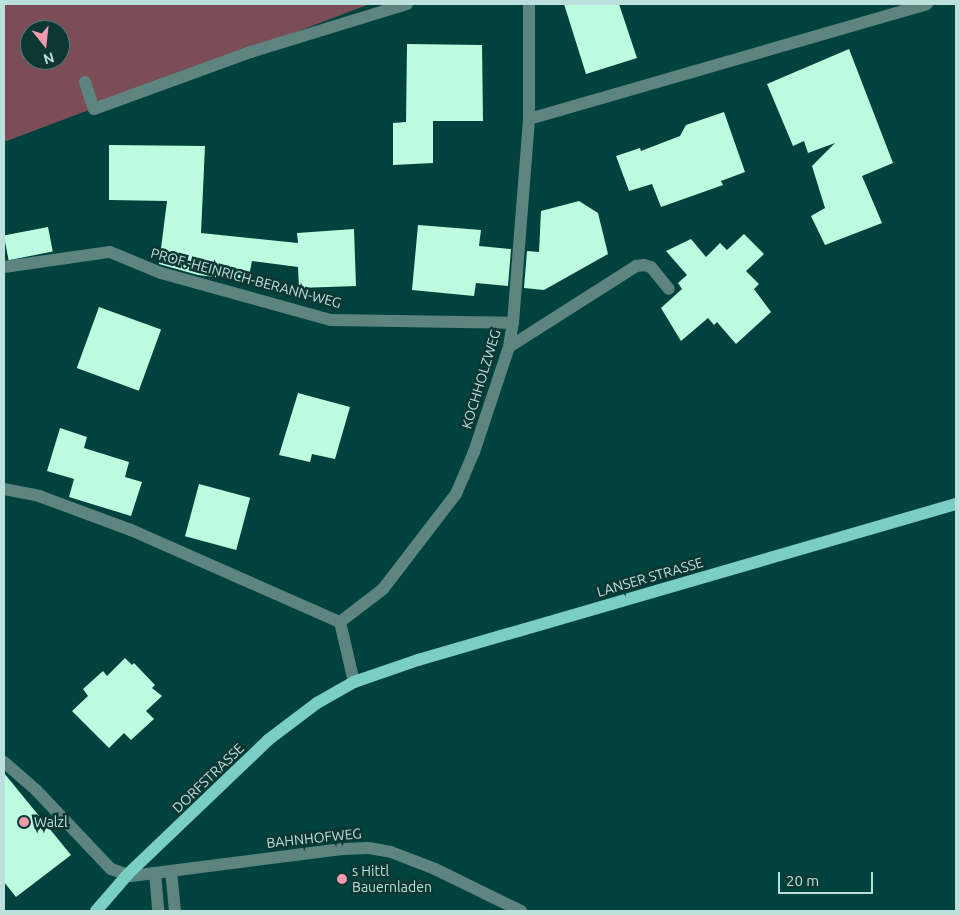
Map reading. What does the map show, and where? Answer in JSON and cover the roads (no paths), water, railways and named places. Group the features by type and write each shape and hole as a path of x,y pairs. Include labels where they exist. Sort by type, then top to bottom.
{"main road":[{"name":"LANSER STRASSE","path":"354,682 424,658 956,504"},
{"name":"DORFSTRASSE","path":"96,911 128,874 268,740 316,703 354,682"}],"street":[{"path":"85,82 94,108 251,52 407,4"},
{"name":"KOCHHOLZWEG","path":"340,622 383,589 456,494 474,452 509,347 513,323 528,119 529,4"},
{"path":"528,119 927,4"},
{"name":"PROF.-HEINRICH-BERANN-WEG","path":"4,268 110,252 161,273 331,320 513,323"},
{"path":"509,347 636,266 644,265 651,267 669,289"},
{"path":"4,489 39,496 131,530 340,622 354,682"},
{"path":"4,762 36,790 111,869 128,874"},
{"name":"BAHNHOFWEG","path":"128,874 135,876 342,849 368,848 390,852 435,868 521,911"},
{"path":"172,871 175,911"},
{"path":"155,873 158,911"}],"place":[{"name":"Walzl","path":"24,822"},
{"name":"s Hittl Bauernladen","path":"342,879"}]}
